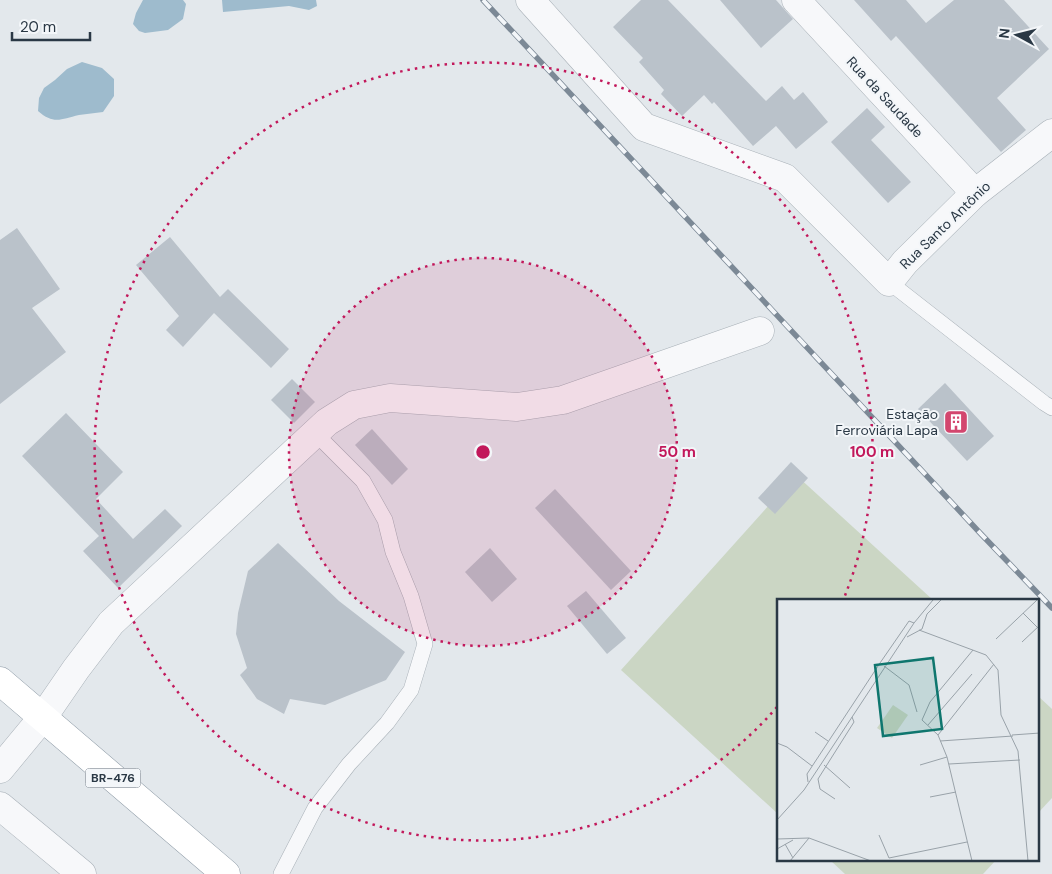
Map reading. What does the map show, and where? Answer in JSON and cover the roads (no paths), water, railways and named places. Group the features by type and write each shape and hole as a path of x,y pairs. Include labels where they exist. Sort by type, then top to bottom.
{"highway":[{"name":"BR-476","path":"0,681 226,874"}],"street":[{"path":"530,0 644,127 785,178 889,282"},
{"name":"Rua da Saudade","path":"796,0 975,193"},
{"name":"Rua Santo Antônio","path":"889,282 905,262 975,193 1052,134"},
{"path":"0,769 43,717 111,623 327,422 354,404 390,398 517,407 563,400 760,331"},
{"path":"0,806 82,874"}],"lane":[{"path":"889,282 1052,408"},
{"path":"281,874 315,808 349,764 387,722 410,690 425,644 411,596 393,552 384,520 363,481 315,433"}],"water":[{"path":"143,0 183,0 186,4 183,19 168,30 145,33 139,31 133,24"},
{"path":"222,0 316,0 317,6 309,10 289,6 223,12"},
{"path":"82,62 102,68 114,79 114,96 103,112 58,120 49,118 38,111 39,98 44,88 67,69"}],"railway":[{"path":"483,0 1052,608"}],"place":[{"name":"Estação Ferroviária Lapa","path":"956,422"}]}
